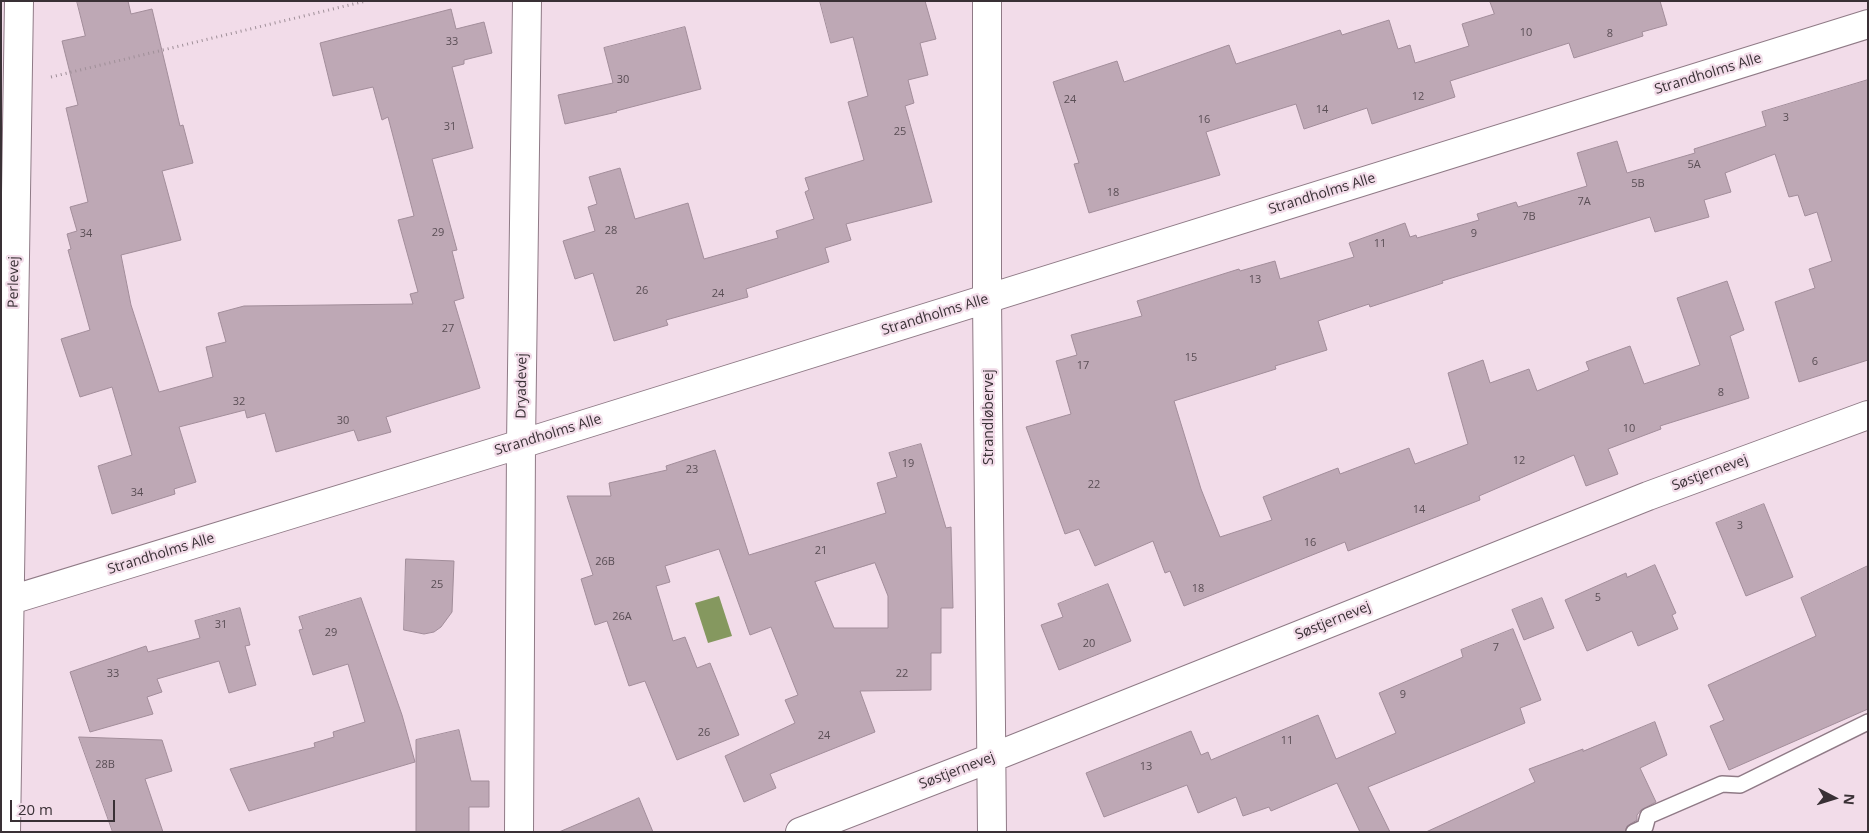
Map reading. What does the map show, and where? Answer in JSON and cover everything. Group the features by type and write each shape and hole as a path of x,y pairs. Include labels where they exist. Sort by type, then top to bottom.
{"street":[{"name":"Perlevej","path":"6,832 6,601 19,1"},
{"name":"Dryadevej","path":"519,832 521,444 527,1"},
{"name":"Strandløbervej","path":"987,1 987,298 992,832"},
{"name":"Strandholms Alle","path":"6,601 521,444 1868,24"},
{"name":"Søstjernevej","path":"800,832 991,758 1648,496 1868,415"}],"lane":[{"path":"1634,832 1645,827 1648,816 1722,784 1740,785 1868,722"}],"path":[{"path":"17,85 366,1"}],"shaded area":[{"path":"719,596 732,636 708,643 695,603"}],"building":[{"path":"77,1 128,1 131,14 152,9 180,126 183,125 193,163 162,171 181,240 121,255 131,305 159,392 213,377 206,347 226,342 218,313 244,306 413,304 410,294 418,292 398,220 414,216 388,117 382,120 373,87 333,96 320,43 451,9 456,29 484,22 492,53 464,60 464,64 452,67 473,148 432,159 457,250 452,251 464,298 454,301 480,388 386,417 391,432 358,441 354,430 276,452 265,413 247,418 245,410 179,427 196,482 174,489 175,494 112,514 98,466 132,455 112,387 80,397 61,339 90,330 68,250 71,249 67,234 77,231 70,207 88,202 66,108 78,105 62,41 85,36"},
{"path":"820,1 925,1 936,39 920,43 928,75 908,80 914,103 905,106 932,202 846,224 851,240 825,248 829,262 746,289 748,297 666,320 668,325 614,341 593,273 575,279 563,241 595,231 588,207 597,204 589,177 620,168 635,219 688,203 704,259 778,238 776,231 814,219 805,192 809,190 805,178 864,160 848,102 868,96 853,37 831,43"},
{"path":"1490,1 1660,1 1667,25 1642,32 1643,36 1574,58 1569,43 1450,81 1455,97 1372,124 1367,108 1304,129 1296,104 1206,132 1220,175 1089,213 1074,164 1079,163 1053,82 1117,61 1124,82 1229,45 1236,64 1340,30 1342,35 1389,20 1398,49 1410,45 1415,63 1469,46 1462,24 1494,14"},
{"path":"685,27 701,89 565,124 558,95 613,83 604,48"},
{"path":"1868,80 1868,360 1799,382 1775,302 1815,288 1809,269 1832,261 1817,212 1805,216 1798,195 1789,197 1775,154 1725,173 1731,192 1704,200 1709,217 1655,232 1650,217 1442,281 1443,283 1370,307 1369,304 1318,321 1327,350 1275,366 1276,369 1174,401 1201,489 1220,537 1272,520 1263,497 1338,468 1340,474 1409,448 1415,464 1468,444 1448,373 1483,360 1490,383 1529,369 1537,391 1589,370 1586,362 1630,346 1644,384 1700,365 1677,298 1727,281 1744,330 1730,336 1749,398 1660,426 1661,429 1608,449 1618,474 1586,486 1574,455 1479,496 1480,500 1348,551 1345,542 1184,606 1170,571 1165,573 1153,541 1095,566 1079,529 1065,534 1026,427 1071,414 1056,361 1077,355 1071,335 1142,316 1137,301 1239,269 1240,271 1275,261 1280,279 1354,257 1349,243 1405,223 1410,237 1416,235 1417,238 1479,220 1477,214 1516,202 1518,207 1587,186 1577,153 1617,141 1627,173 1695,153 1694,149 1766,126 1762,112"},
{"path":"921,444 946,528 951,527 953,608 941,608 941,653 931,653 931,690 860,691 875,732 770,774 776,788 744,802 725,756 795,723 785,700 798,695 771,627 750,635 719,549 665,566 670,582 656,586 673,641 685,637 697,668 710,663 739,735 677,760 645,681 629,686 607,621 595,625 581,579 593,575 567,496 611,496 609,483 667,470 666,466 715,450 749,555 886,513 877,483 897,477 889,453","holes":["875,563 888,596 888,628 834,628 815,582"]},
{"path":"1764,504 1793,577 1746,596 1716,523"},
{"path":"406,559 454,561 452,612 441,627 434,632 424,634 404,630"},
{"path":"1655,565 1676,613 1672,615 1678,629 1638,646 1632,631 1587,651 1565,600 1626,573 1627,577"},
{"path":"1868,566 1868,709 1729,770 1710,726 1724,720 1708,685 1816,636 1801,598"},
{"path":"1108,584 1131,641 1059,670 1041,625 1063,617 1058,604"},
{"path":"361,598 402,715 415,762 249,811 230,769 315,747 314,743 334,737 333,732 365,722 348,664 313,675 299,630 303,629 299,617"},
{"path":"1542,598 1554,628 1524,640 1512,610"},
{"path":"240,608 250,645 245,646 256,685 229,693 219,661 157,679 162,692 147,697 153,714 90,732 70,672 146,646 148,652 200,638 195,621"},
{"path":"1513,629 1541,700 1520,708 1525,723 1368,787 1390,832 1360,832 1337,783 1271,811 1269,807 1243,816 1236,797 1198,813 1187,785 1104,817 1086,773 1191,731 1201,755 1208,752 1211,760 1318,715 1336,759 1396,733 1379,693 1463,657 1461,650"},
{"path":"1655,722 1667,755 1640,768 1656,802 1641,810 1637,815 1637,820 1627,826 1625,832 1426,832 1535,782 1529,769 1583,749 1583,751"},
{"path":"459,730 471,781 489,781 489,807 469,807 469,832 416,832 416,740"},
{"path":"79,737 162,740 172,771 145,779 163,832 113,832"},
{"path":"639,798 653,832 559,832 634,800"}]}
